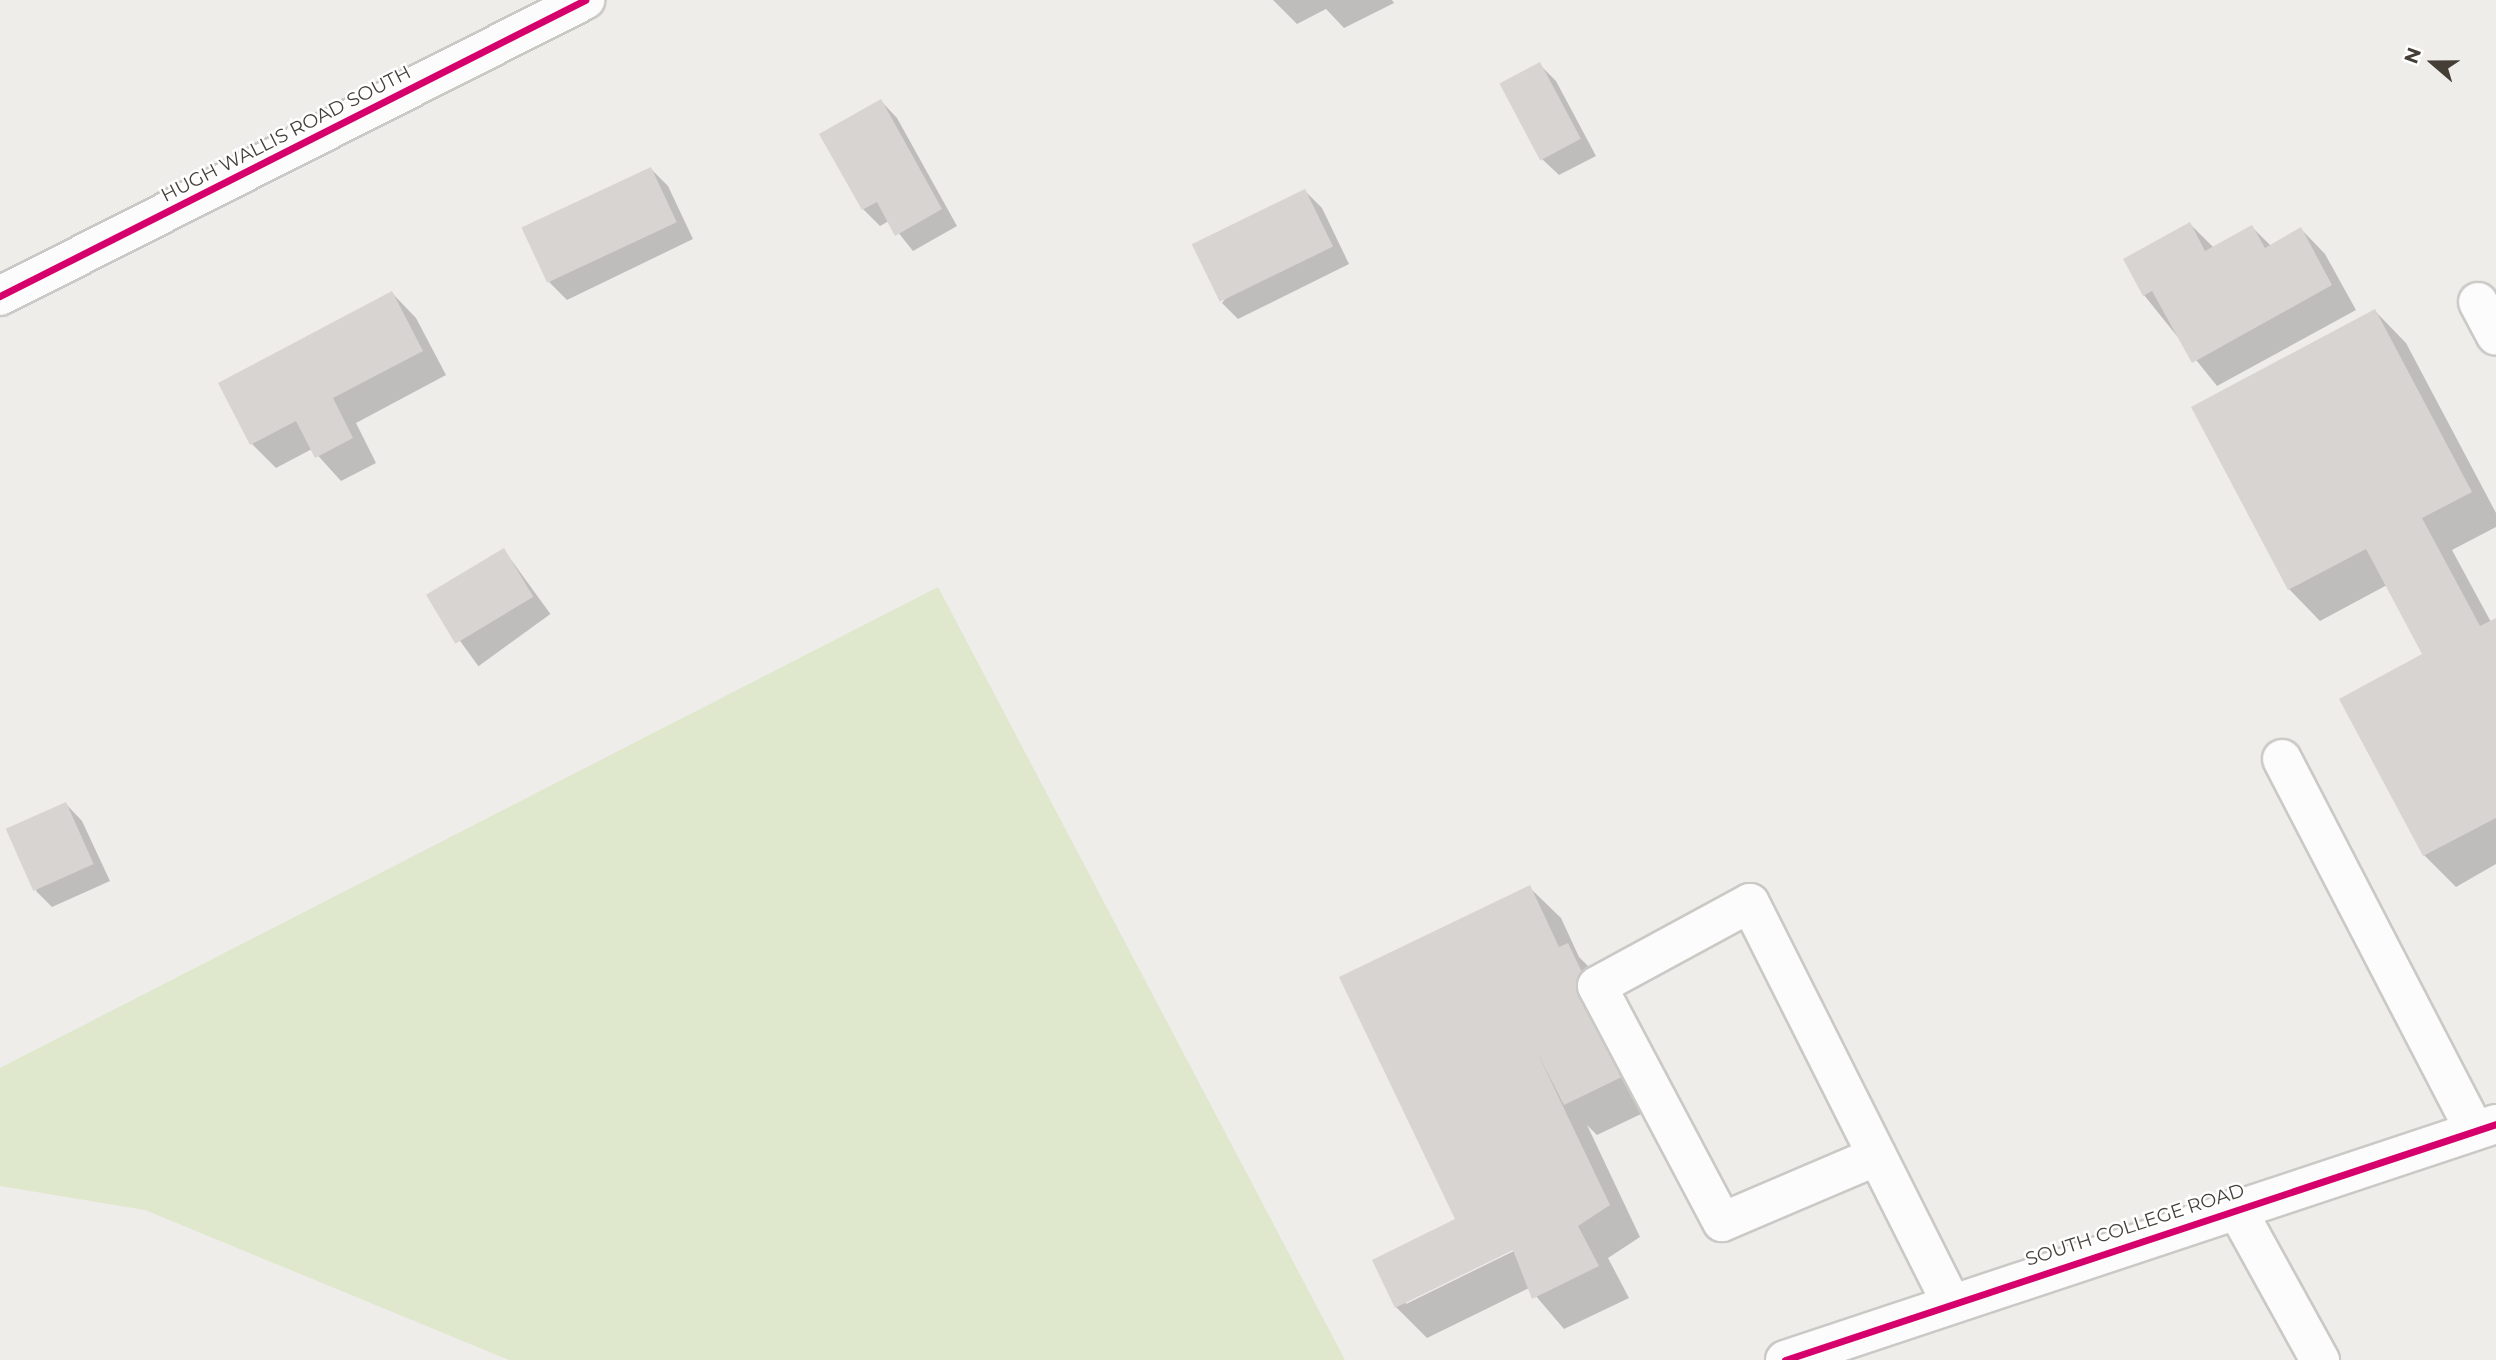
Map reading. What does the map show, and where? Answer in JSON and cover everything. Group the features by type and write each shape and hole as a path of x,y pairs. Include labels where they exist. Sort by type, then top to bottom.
{"street":[{"name":"HUGH WALLIS ROAD SOUTH","path":"0,296 585,0"},
{"path":"2477,302 2496,336"},
{"path":"2282,759 2485,1127"},
{"path":"1877,1156 1722,1222 1597,986 1750,903 1951,1303"},
{"name":"SOUTH COLLEGE ROAD","path":"1785,1360 2485,1127"},
{"path":"2236,1208 2320,1360"}],"green space":[{"path":"938,587 1345,1360 509,1360 145,1210 0,1186 0,1068"}],"building":[{"path":"1540,62 1581,139 1540,160 1499,84"},
{"path":"881,99 942,209 895,236 877,202 862,210 819,134"},
{"path":"651,167 677,222 547,283 521,227"},
{"path":"1305,189 1333,247 1220,302 1192,244"},
{"path":"2190,222 2205,251 2252,225 2265,248 2301,227 2332,285 2192,363 2152,291 2143,296 2123,259"},
{"path":"392,291 423,351 333,398 353,438 315,458 296,421 250,445 218,383"},
{"path":"2375,309 2472,492 2422,518 2480,626 2496,618 2496,818 2423,856 2339,699 2422,654 2366,549 2288,590 2191,407"},
{"path":"504,548 533,597 455,644 426,595"},
{"path":"66,802 94,864 33,891 6,829"},
{"path":"1530,885 1559,947 1568,943 1630,1073 1564,1105 1538,1054 1610,1205 1578,1226 1599,1266 1532,1299 1513,1250 1395,1308 1372,1260 1455,1219 1339,977"}],"cycle path":[{"path":"0,296 585,0"},
{"path":"1785,1360 2496,1124"}]}
